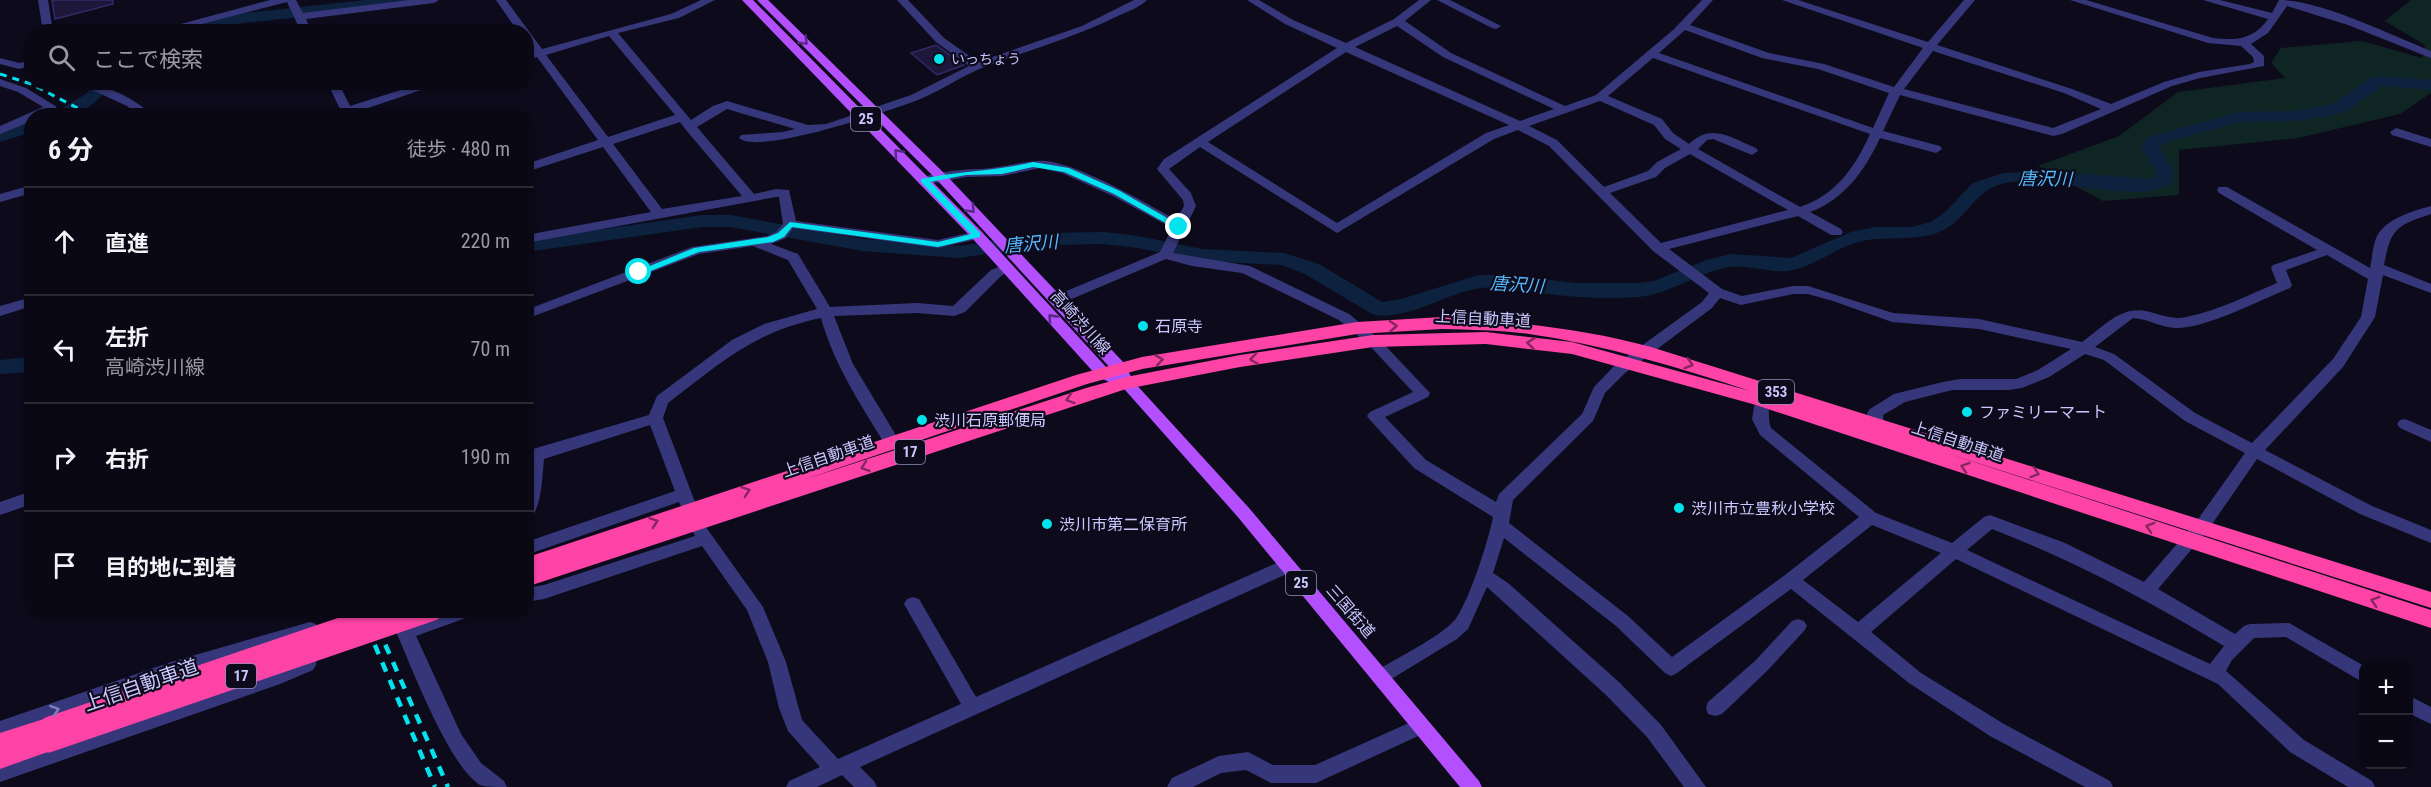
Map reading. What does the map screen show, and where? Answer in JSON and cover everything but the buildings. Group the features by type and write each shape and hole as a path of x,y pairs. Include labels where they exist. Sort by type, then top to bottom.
{"highway":[{"name":"上信自動車道","path":"694,517 892,442 1116,374 1357,328 1422,324 1482,324 1571,335 1761,400 2196,533 2431,600"},
{"name":"上信自動車道","path":"534,557 694,517 1092,392 1116,374 1263,357 1373,341 1486,338 1637,356 1876,423 2196,533 2431,619"},
{"name":"上信自動車道","path":"0,759 49,734 373,618"},
{"name":"上信自動車道","path":"0,744 49,734 408,618"}],"main road":[{"name":"高崎渋川線","path":"747,0 862,115 1007,268 1116,374"},
{"name":"高崎渋川線","path":"762,0 942,178 1057,300 1116,374"},
{"name":"三国街道","path":"1116,374 1243,512 1382,676 1420,726 1472,787"}],"street":[{"path":"43,0 47,24"},
{"path":"188,24 283,0"},
{"path":"291,0 303,24"},
{"path":"300,17 434,0"},
{"path":"501,0 518,24"},
{"path":"534,55 675,16 710,0"},
{"path":"902,0 940,40 977,66"},
{"path":"745,138 784,136 808,129 827,127 875,111 915,97 977,66 1086,28 1142,0"},
{"path":"1252,0 1289,22 1520,126 1552,143 1658,248 1717,292 1741,301 1793,290 1808,290 1892,317 1979,324 2082,347 2109,357 2190,417 2366,510 2431,537"},
{"path":"1165,255 1190,206 1190,200 1166,177 1163,169 1168,162 1298,76 1345,48 1398,21 1426,0"},
{"path":"1442,0 1496,26"},
{"path":"1198,141 1337,229 1490,136 1600,97 1684,26 1708,0"},
{"path":"1788,0 2068,91 2112,109"},
{"path":"1658,248 1800,211 1832,197 1862,164 1896,91 1970,0"},
{"path":"2075,0 2212,41 2244,43 2256,40 2270,27 2284,1 2352,23 2431,55"},
{"path":"2208,0 2274,16"},
{"path":"1398,21 1448,55 1565,110"},
{"path":"1684,26 1766,56 1820,66 1896,91 2053,132 2168,84 2199,75 2252,68 2259,64 2258,56 2244,43"},
{"path":"611,32 751,199"},
{"path":"534,46 659,214"},
{"path":"1651,54 1876,133 1936,149"},
{"path":"0,61 19,66 24,65"},
{"path":"0,82 22,90 51,107 49,108"},
{"path":"96,90 136,108"},
{"path":"336,90 345,108"},
{"path":"362,108 416,90"},
{"path":"1600,97 1658,122 1669,136 1690,149 1836,232"},
{"path":"690,127 717,108 728,105 808,129"},
{"path":"534,165 682,117"},
{"path":"0,130 24,120"},
{"path":"2396,132 2431,143"},
{"path":"1602,192 1652,174 1661,165 1690,149 1703,137 1714,135 1752,151"},
{"path":"924,181 966,173 1002,172 1040,164 1066,170 1117,193 1179,227"},
{"path":"2223,190 2329,250 2376,272 2431,289"},
{"path":"0,198 24,191"},
{"path":"534,238 776,193 785,193 790,224"},
{"path":"2146,591 2196,533 2254,450 2338,363 2368,316 2383,237 2394,226 2409,217 2431,210"},
{"path":"790,224 938,244 980,238"},
{"path":"534,312 697,250 756,243 778,237 790,224"},
{"path":"756,243 793,257 826,312 832,337 844,365 892,442"},
{"path":"1876,423 1875,413 1896,399 1953,385 2016,384 2042,373 2130,314 2138,313 2176,323 2185,322 2275,289 2285,285 2278,268 2329,250"},
{"path":"1057,300 1165,255 1192,262 1245,269 1344,317 1373,341 1423,393 1375,416 1420,464 1501,519 1622,621 1671,668 1791,580 1870,517"},
{"path":"867,787 840,767 795,725 788,708 777,662 754,607 694,517 667,454 655,418 662,400 736,343 784,322 826,312 917,308 954,311 960,309 996,273 1007,268"},
{"path":"1382,676 1451,634 1462,624 1484,575 1505,498 1588,417 1599,391 1620,369 1707,305 1717,292"},
{"path":"0,311 24,304"},
{"path":"1761,400 1760,419 1765,431 1870,517 1956,552 2224,679 2297,746 2366,787"},
{"path":"534,455 655,418"},
{"path":"2405,424 2431,436"},
{"path":"0,509 24,500"},
{"path":"534,557 694,517"},
{"path":"534,594 544,592 694,517"},
{"path":"1858,632 1956,552 1990,521 2060,548 2146,591 2236,644"},
{"path":"796,787 1287,566"},
{"path":"1484,575 1502,588 1613,689 1654,731 1696,787"},
{"path":"1791,580 1915,678 1979,718 2103,787"},
{"path":"913,604 972,707"},
{"path":"398,618 454,740 474,769 497,787"},
{"path":"405,633 446,618"},
{"path":"1715,708 1761,666 1797,626"},
{"path":"0,729 171,670 310,629 308,665 274,679 0,773"},
{"path":"2214,674 2226,655 2250,631 2289,630 2359,672"},
{"path":"2413,705 2431,716"},
{"path":"1179,786 1219,765 1248,761 1271,774 1316,774 1420,726"}],"green space":[{"path":"2411,0 2431,0 2431,93 2400,114 2298,138 2179,150 2179,195 2103,201 2038,166 2119,136 2178,92 2285,78 2271,63 2281,48 2362,41 2422,58 2425,45 2385,21"}],"waterway":[{"path":"200,24 408,0"},
{"name":"唐沢川","path":"534,245 702,221 731,221 863,245 959,252 1048,239 1104,238 1138,242 1202,255 1284,259 1312,269 1379,309 1404,305 1454,288 1489,281 1576,290 1638,290 1660,286 1724,262 1739,260 1775,265 1792,264 1858,236 1912,233 1930,229 1951,217 1980,187 2003,179 2025,176 2156,185 2165,179 2165,173 2150,146 2154,141 2164,137 2240,117 2295,116 2327,111 2342,106 2378,81 2431,85"},
{"path":"73,108 93,97 98,90"},
{"path":"0,137 24,129"},
{"name":"唐沢川","path":"0,367 24,365"}],"railway":[{"path":"0,74 24,82"},
{"path":"43,90 78,108"},
{"path":"363,618 435,787"},
{"path":"374,618 448,787"}],"place":[{"name":"いっちょう","path":"939,59"},
{"name":"石原寺","path":"1143,326"},
{"name":"ファミリーマート","path":"1967,412"},
{"name":"渋川石原郵便局","path":"922,420"},
{"name":"渋川市立豊秋小学校","path":"1679,508"},
{"name":"渋川市第二保育所","path":"1047,524"}],"route":[{"path":"639,272 697,250 770,240 781,235 790,224 938,244 977,235 924,181 966,173 1002,172 1033,164 1066,170 1117,193 1179,227"}]}
